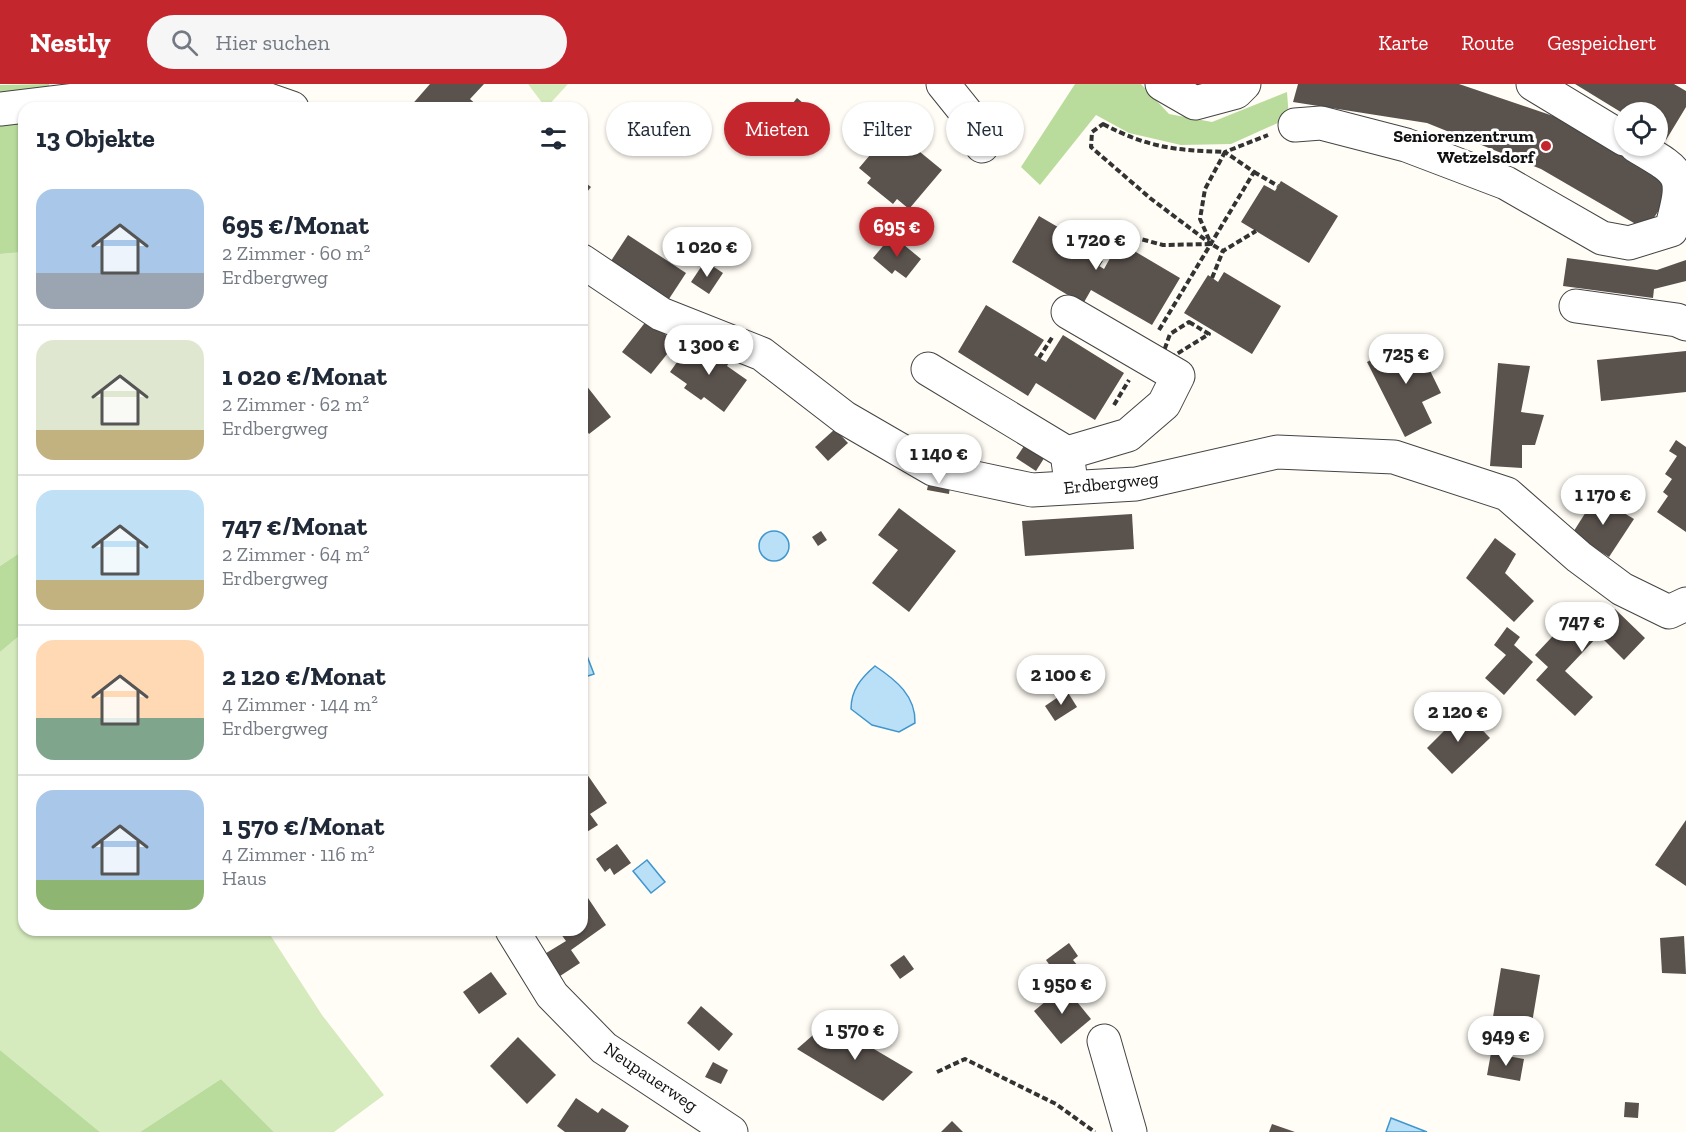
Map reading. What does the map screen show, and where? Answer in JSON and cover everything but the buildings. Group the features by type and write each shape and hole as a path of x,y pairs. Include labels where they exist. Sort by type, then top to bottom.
{"street":[{"path":"943,84 957,102"},
{"path":"1162,84 1195,103 1236,92 1244,84"},
{"path":"1533,84 1614,133"},
{"path":"59,102 159,90 272,100"},
{"path":"0,109 18,107"},
{"path":"1294,125 1321,123 1406,145 1506,183 1602,238 1629,243 1671,230 1684,196 1679,177 1672,167 1653,156"},
{"name":"Erdbergweg","path":"588,265 661,314 762,354 845,418 933,469 1032,490 1071,489 1136,484 1278,452 1394,457 1507,494 1579,556 1622,589 1669,612 1686,604"},
{"path":"1576,306 1677,320 1686,324"},
{"path":"928,369 1067,453 1128,435 1164,404 1178,376 1068,312"},
{"path":"1067,453 1071,489"},
{"name":"Neupauerweg","path":"516,936 552,995 604,1048 731,1132"},
{"path":"1104,1041 1130,1132"}],"path":[{"path":"1223,251 1150,198 1091,147 1092,132 1103,124 1134,141 1176,150 1225,152 1294,125"},
{"path":"1225,152 1278,186"},
{"path":"1211,244 1200,219 1205,189 1225,152"},
{"path":"1113,406 1254,172"},
{"path":"1212,278 1223,251 1256,231"},
{"path":"1098,266 1118,233 1163,245 1211,244"},
{"path":"937,1072 965,1059 1056,1104 1095,1132"}],"green space":[{"path":"49,84 53,102 18,102 18,252 0,254 0,85"},
{"path":"528,84 568,84 552,102 542,102"},
{"path":"1075,84 1141,84 1169,114 1212,122 1287,92 1289,118 1231,144 1181,145 1129,133 1096,115 1040,185 1021,167"},
{"path":"18,252 18,554 0,566 0,254"},
{"path":"18,554 18,637 0,652 0,566"},
{"path":"18,637 18,936 271,936 322,1015 384,1095 334,1132 274,1132 221,1079 140,1132 100,1132 0,1050 0,652"},
{"path":"0,1050 100,1132 0,1132"},
{"path":"221,1079 274,1132 140,1132"}],"water":[{"path":"774,531 784,536 789,546 784,556 774,561 764,556 759,546 764,536"},
{"path":"588,658 594,674 588,676"},
{"path":"875,666 897,683 912,705 915,723 899,732 872,725 851,709 851,702 858,685"},
{"path":"647,860 665,882 651,893 633,871"},
{"path":"1391,1118 1427,1132 1386,1132"}],"place":[{"name":"Seniorenzentrum Wetzelsdorf","path":"1546,146"}]}
